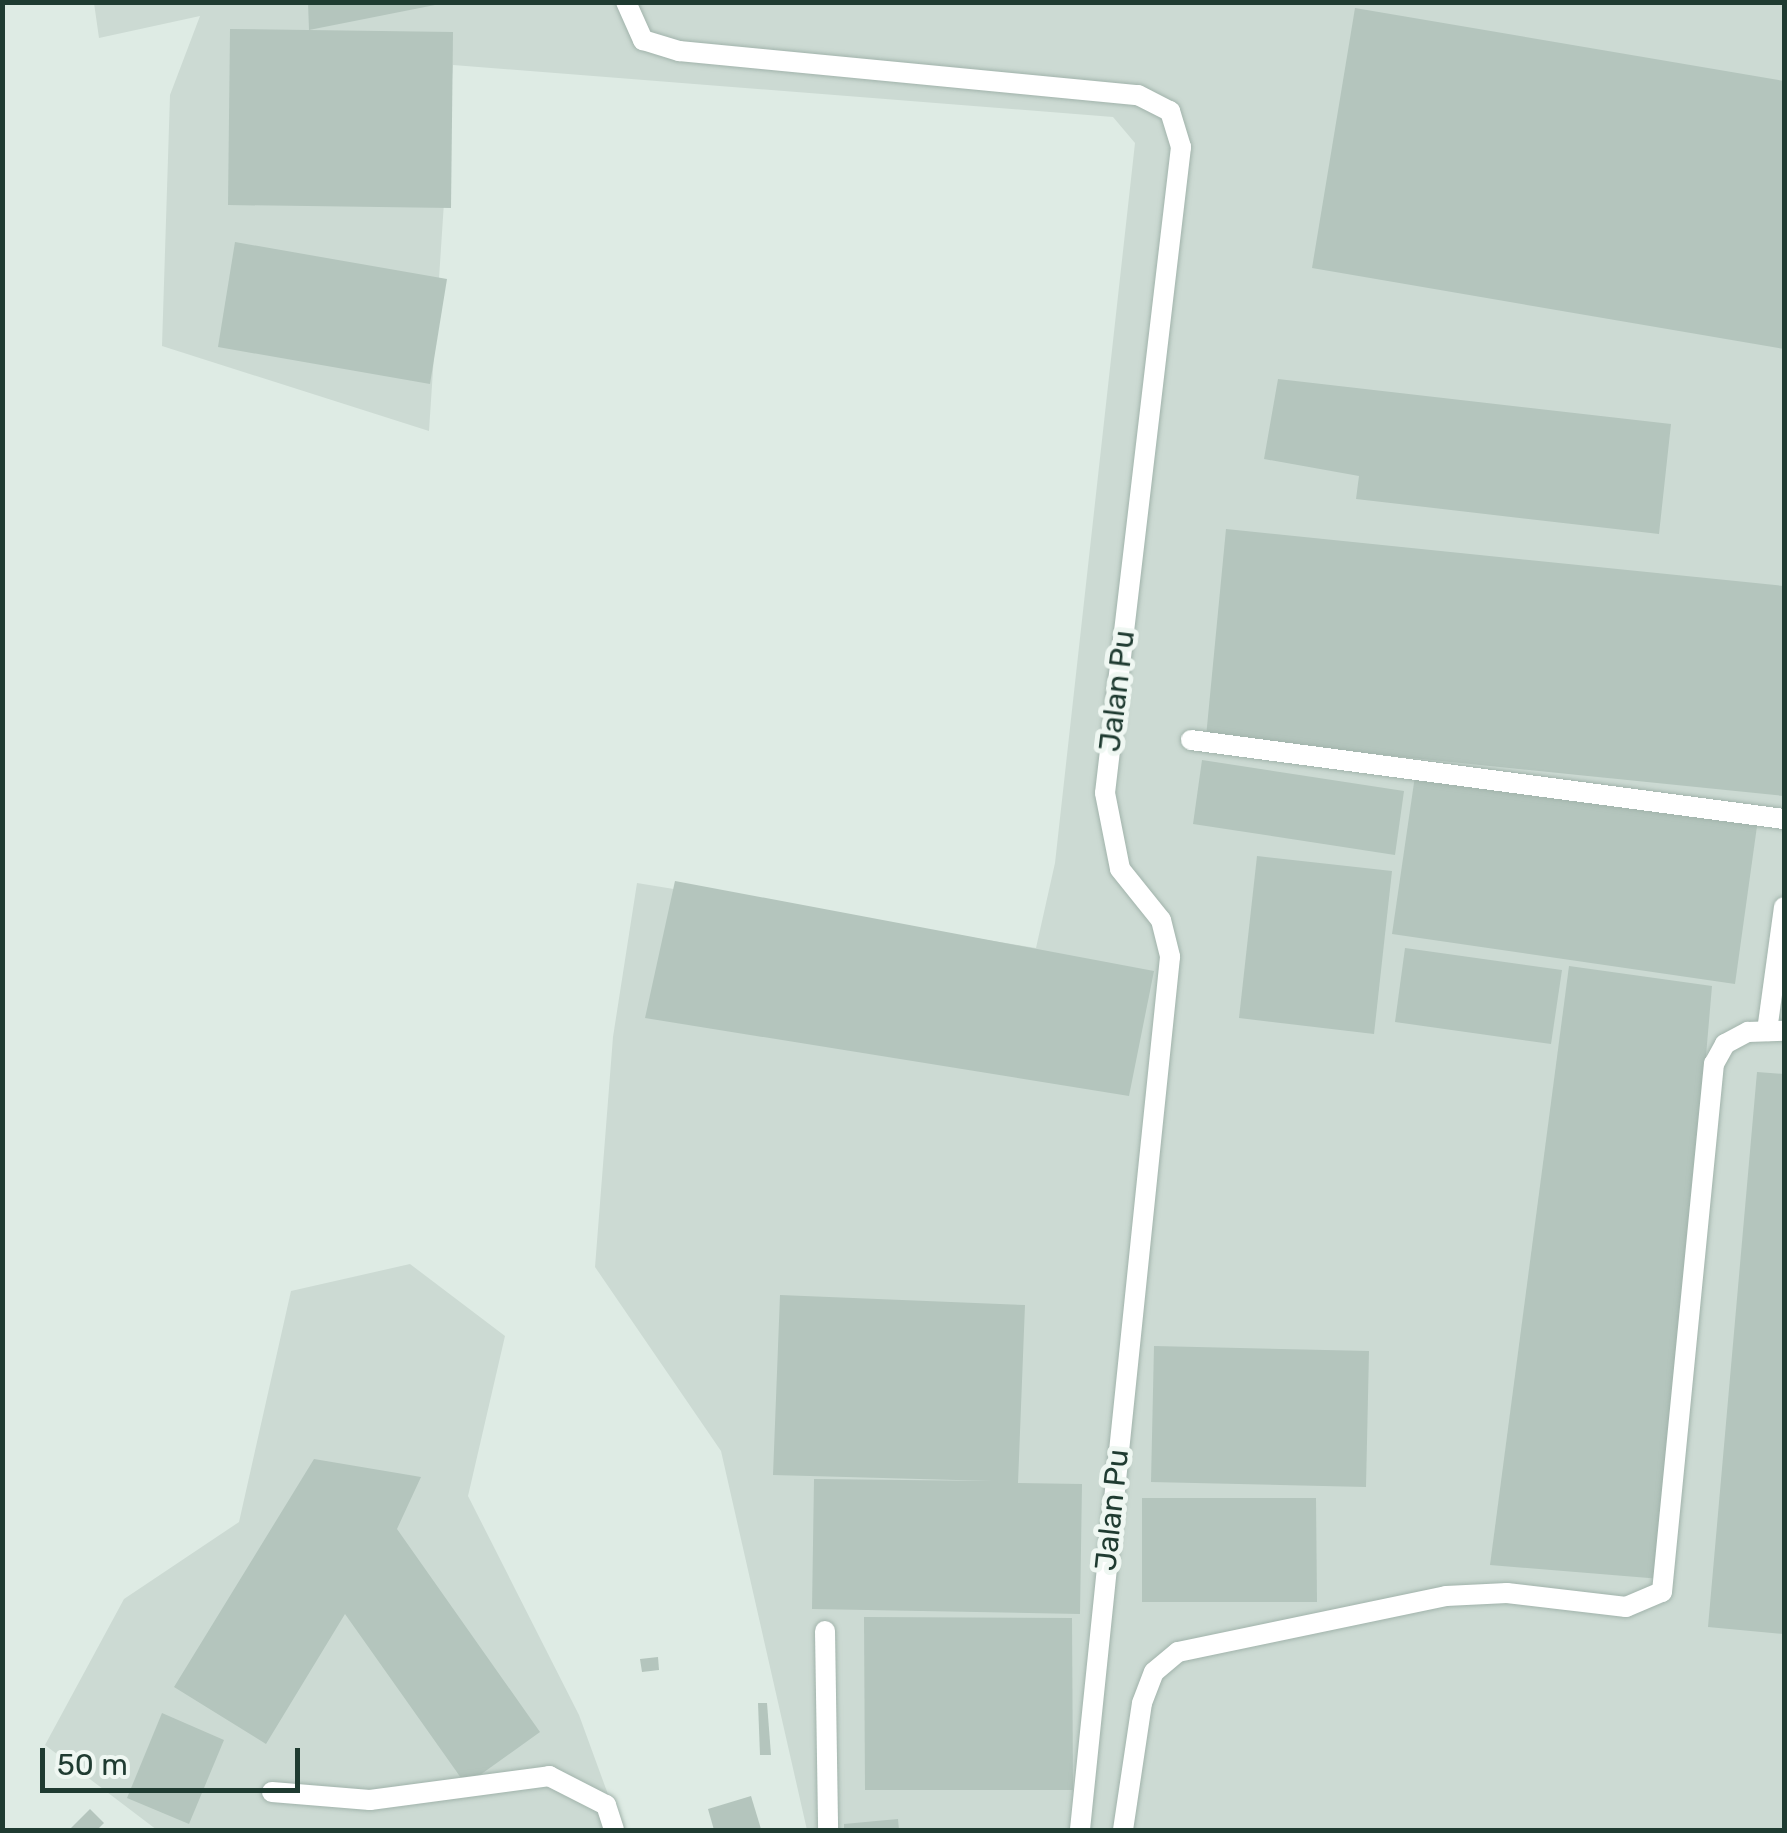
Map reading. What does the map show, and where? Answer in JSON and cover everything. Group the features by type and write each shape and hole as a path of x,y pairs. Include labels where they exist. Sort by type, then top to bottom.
{"lane":[{"name":"Jalan Pu","path":"626,2 643,40 679,52 1138,95 1170,111 1181,148 1105,793 1120,868 1161,920 1170,956 1080,1830"},
{"path":"1191,740 1784,819"},
{"path":"1127,1829 1142,1703 1154,1672 1178,1652 1446,1596 1507,1594 1626,1607 1662,1592 1714,1064 1725,1044 1776,1031 1784,907"},
{"path":"825,1631 828,1830"},
{"path":"272,1792 370,1800 549,1776 606,1805 614,1830"}],"shaded area":[{"path":"94,3 1784,3 1784,1830 807,1830 721,1451 595,1267 613,1037 637,883 1036,948 1055,863 1135,143 1113,117 453,65 429,431 162,346 170,95 200,16 99,38"},
{"path":"410,1264 505,1336 468,1496 579,1715 621,1830 157,1830 45,1745 124,1599 239,1522 291,1291"}],"building":[{"path":"308,2 439,2 440,4 309,30"},
{"path":"1355,8 1784,81 1784,349 1312,268"},
{"path":"230,29 453,32 451,208 228,205"},
{"path":"235,242 447,279 430,384 218,347"},
{"path":"1278,379 1671,424 1659,534 1356,499 1359,476 1264,459"},
{"path":"1226,529 1784,586 1784,796 1206,737"},
{"path":"1202,760 1404,791 1395,855 1193,824"},
{"path":"1416,769 1758,819 1735,984 1392,934"},
{"path":"1257,856 1392,871 1374,1034 1239,1018"},
{"path":"675,881 1154,971 1129,1096 645,1018"},
{"path":"1405,948 1562,970 1551,1044 1395,1022"},
{"path":"1569,966 1712,986 1661,1579 1490,1565"},
{"path":"1757,1072 1784,1074 1784,1634 1708,1627"},
{"path":"780,1295 1025,1305 1018,1483 1082,1484 1080,1614 812,1609 814,1479 993,1481 773,1475"},
{"path":"1154,1346 1369,1351 1366,1487 1151,1482"},
{"path":"314,1459 421,1477 397,1529 540,1732 466,1785 345,1614 266,1744 174,1687"},
{"path":"1142,1498 1316,1498 1317,1602 1142,1602"},
{"path":"864,1617 1072,1618 1073,1790 865,1790"},
{"path":"658,1657 659,1670 642,1672 640,1659"},
{"path":"758,1703 767,1703 771,1755 760,1755"},
{"path":"162,1713 224,1740 189,1824 127,1798"},
{"path":"751,1796 761,1829 714,1830 708,1809"},
{"path":"90,1809 104,1823 97,1830 69,1830"},
{"path":"898,1819 899,1830 844,1830 844,1824"}]}
